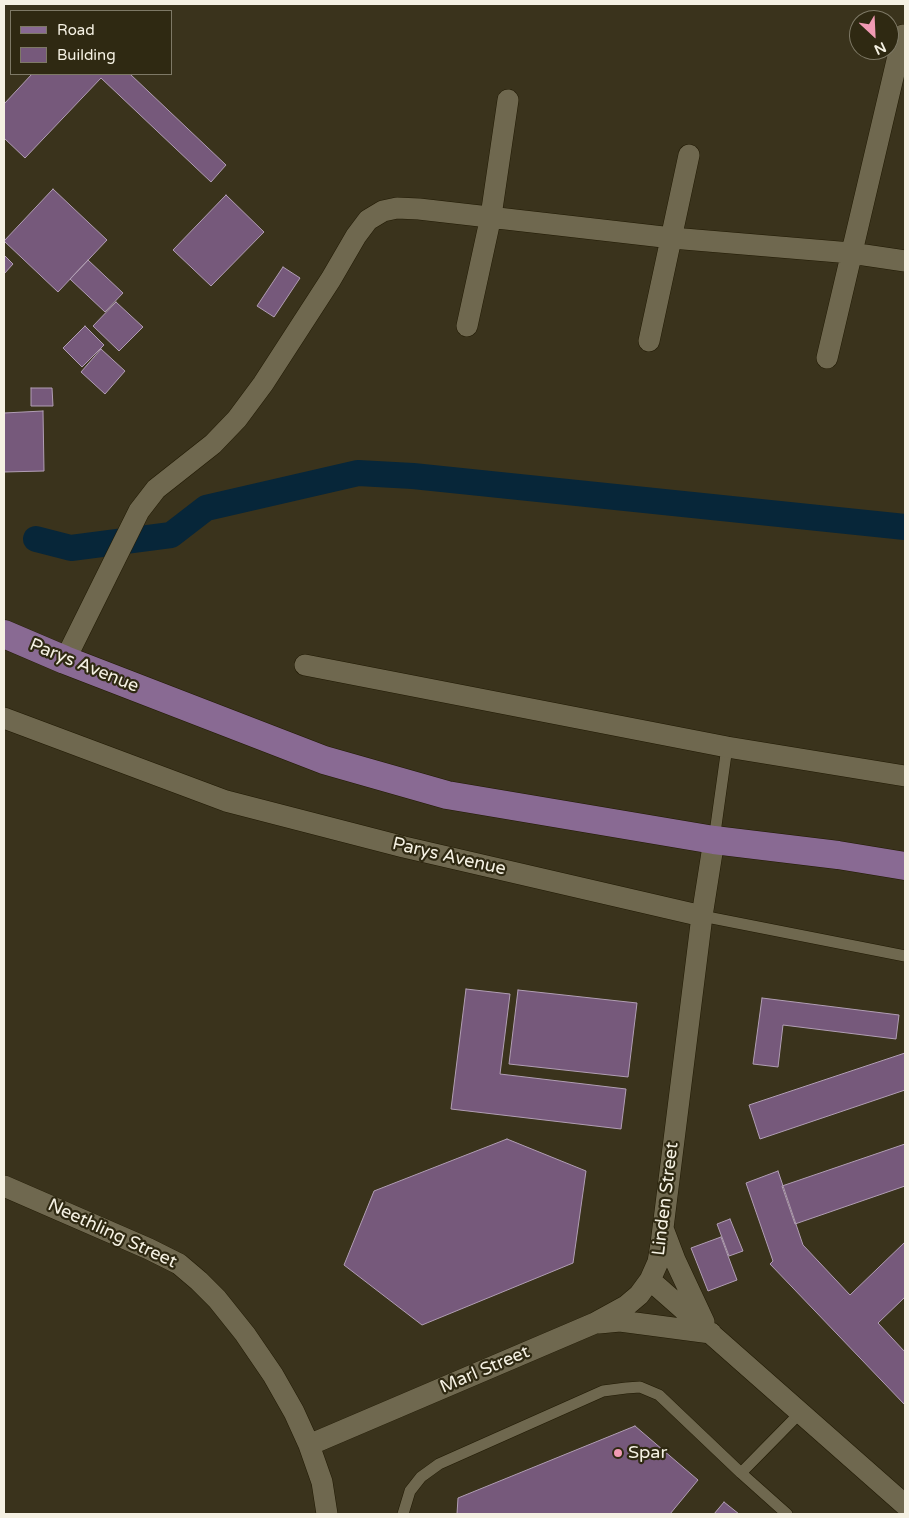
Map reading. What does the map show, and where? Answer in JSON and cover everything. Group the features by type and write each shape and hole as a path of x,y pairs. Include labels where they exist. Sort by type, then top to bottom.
{"main road":[{"name":"Parys Avenue","path":"4,634 65,660 324,760 438,792 714,840 838,855 905,866"}],"street":[{"path":"827,358 903,35"},
{"path":"467,326 491,216 508,100"},
{"path":"649,341 689,155"},
{"path":"65,660 139,511 156,489 213,444 237,419 263,384 331,279 356,236 368,220 383,211 397,208 491,216 672,238 851,253 905,262"},
{"path":"305,665 727,747 905,776"},
{"name":"Parys Avenue","path":"4,718 226,801 404,847 702,916"},
{"name":"Linden Street","path":"714,840 702,916 658,1262 650,1280 905,1505"},
{"name":"Neethling Street","path":"4,1186 149,1248 179,1264 217,1299 245,1334 273,1375 294,1412 309,1445 322,1482 327,1514"},
{"path":"662,1226 700,1316 711,1333"},
{"name":"Marl Street","path":"309,1445 595,1324 626,1306 639,1295 650,1280"},
{"path":"595,1324 620,1321 711,1333"}],"lane":[{"path":"714,840 727,747"},
{"name":"Parys Avenue","path":"702,916 905,956"},
{"path":"404,1514 410,1491 421,1477 438,1464 603,1391 640,1387 659,1395 787,1514"},
{"path":"741,1473 801,1412"}],"building":[{"path":"31,75 131,75 226,165 211,182 101,78 25,158 4,138 4,104"},
{"path":"53,189 107,240 58,292 4,241"},
{"path":"226,195 264,232 211,286 173,250"},
{"path":"4,255 13,264 4,274"},
{"path":"88,260 123,293 105,312 70,279"},
{"path":"283,267 300,278 274,317 257,306"},
{"path":"116,302 143,327 119,351 93,326"},
{"path":"85,326 104,345 82,367 63,348"},
{"path":"101,349 125,371 105,394 81,372"},
{"path":"31,388 52,388 53,406 31,406"},
{"path":"43,411 44,471 4,472 4,413"},
{"path":"466,989 510,994 500,1074 626,1089 621,1129 451,1109"},
{"path":"518,990 637,1003 628,1077 509,1064"},
{"path":"762,998 899,1015 896,1039 783,1025 778,1067 753,1064"},
{"path":"905,1053 905,1090 760,1139 749,1105"},
{"path":"507,1139 586,1171 573,1263 422,1325 344,1265 374,1191"},
{"path":"905,1144 905,1186 795,1224 782,1186"},
{"path":"778,1171 803,1245 850,1295 905,1242 905,1297 878,1323 905,1352 905,1405 770,1264 773,1261 746,1183"},
{"path":"730,1219 743,1251 729,1256 717,1224"},
{"path":"721,1237 737,1280 708,1291 691,1248"},
{"name":"Spar","path":"635,1426 698,1480 670,1514 457,1514 458,1498"},
{"path":"724,1502 739,1514 714,1514"}],"waterway":[{"path":"36,539 71,548 171,535 206,508 358,473 413,476 905,527"}],"place":[{"name":"Spar","path":"618,1453"}]}
